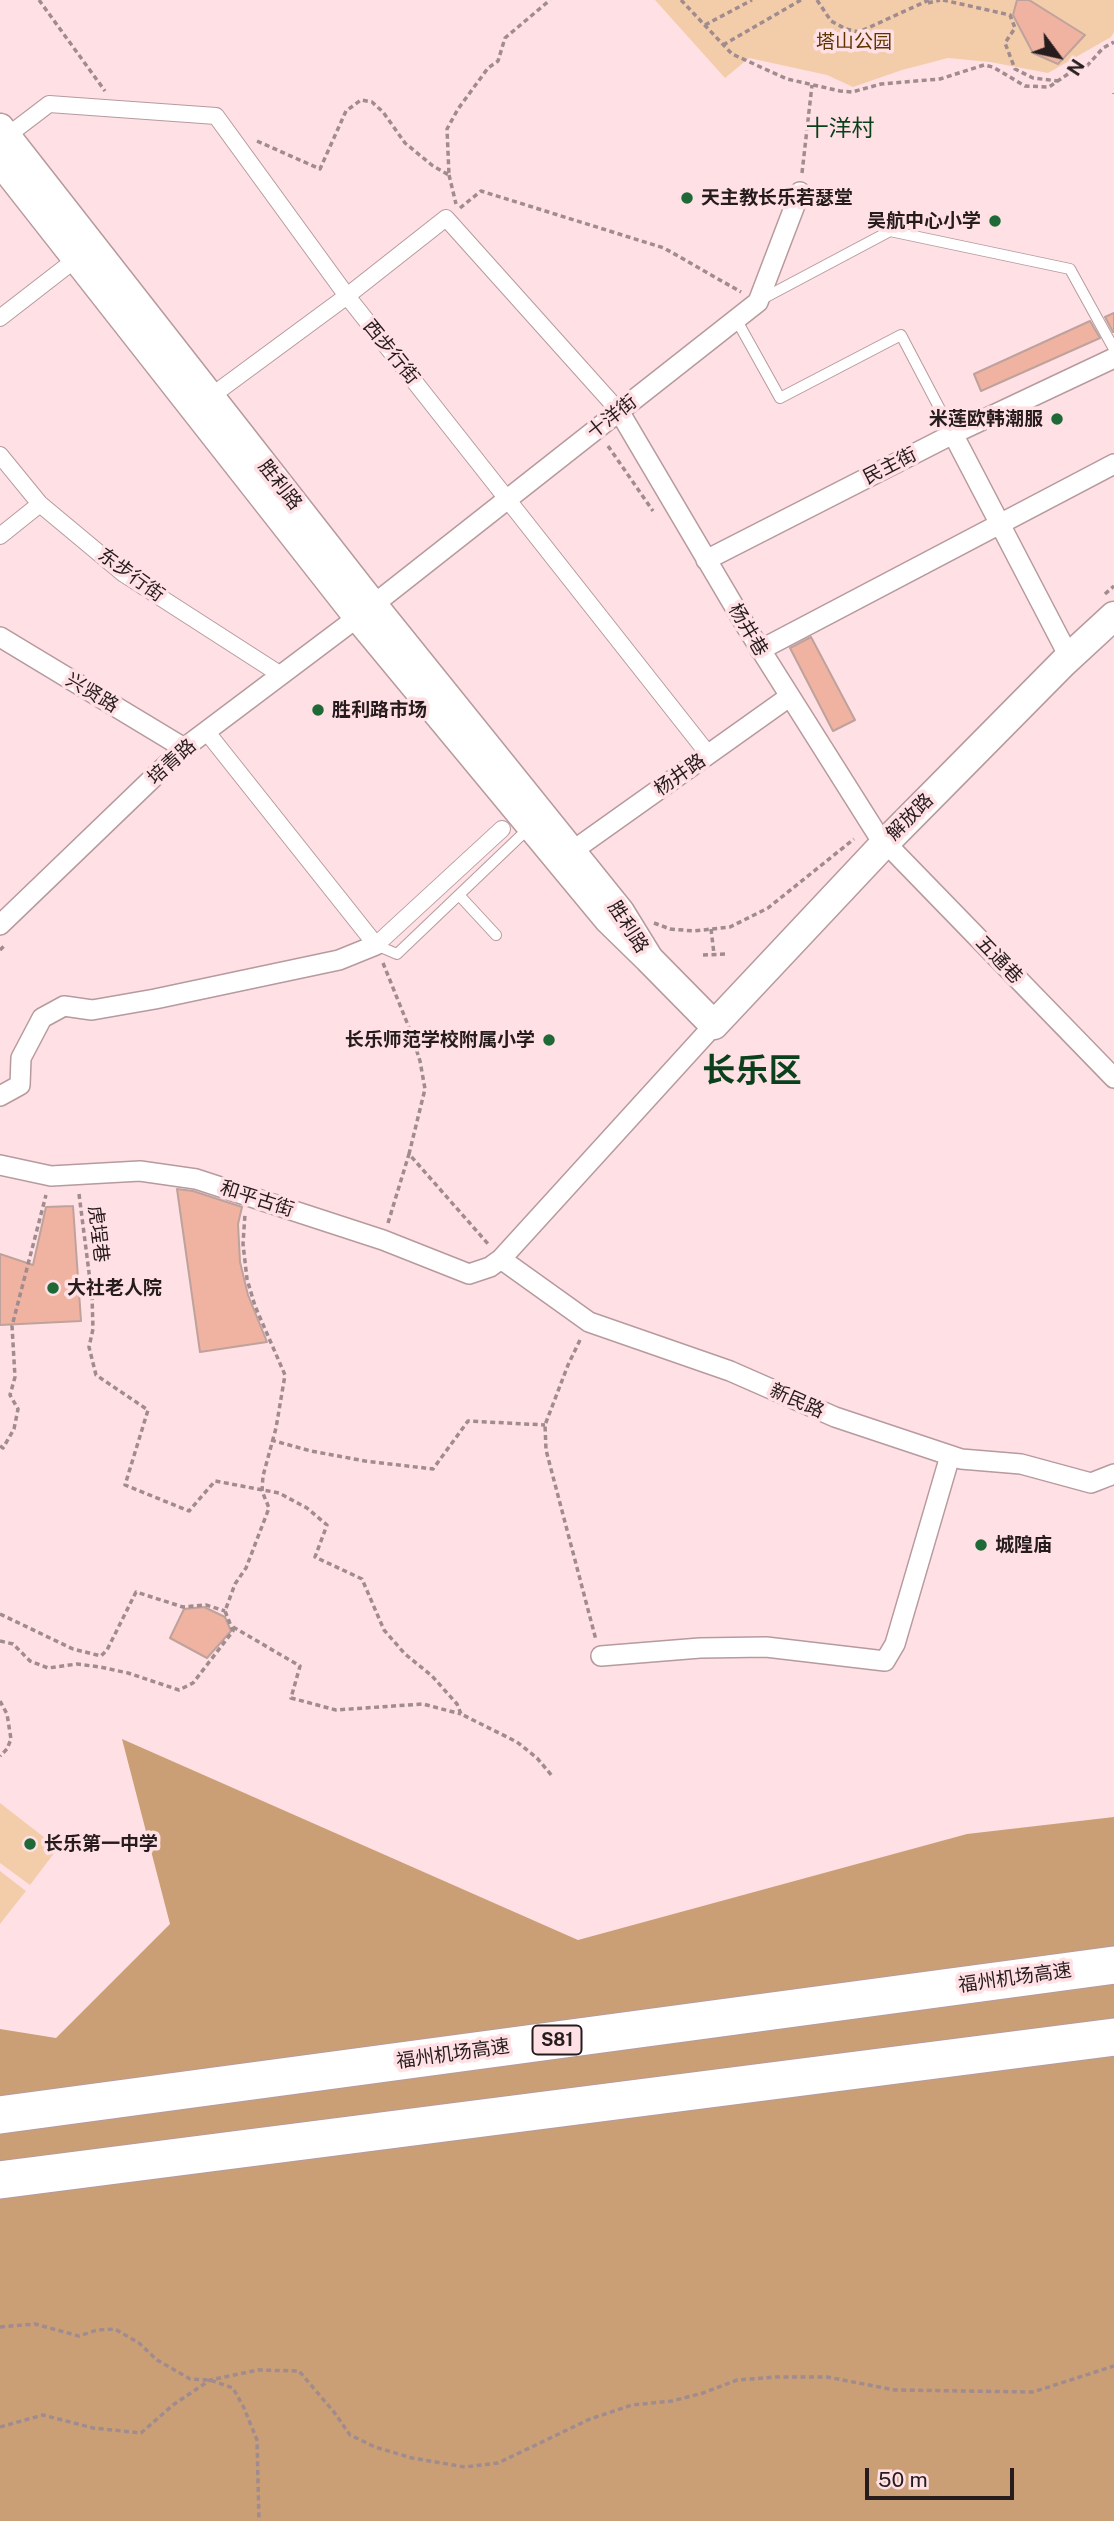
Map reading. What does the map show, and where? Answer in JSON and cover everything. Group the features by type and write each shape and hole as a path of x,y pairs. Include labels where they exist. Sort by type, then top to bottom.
{"highway":[{"name":"福州机场高速","path":"0,2115 1114,1965"},
{"path":"0,2180 1114,2037"}],"main road":[{"name":"胜利路","path":"2,142 76,259 366,611 571,852 620,912 649,959"},
{"name":"胜利路","path":"2,142 210,397 366,611 530,827 609,920 649,959"},
{"name":"解放路","path":"714,1026 885,843 1063,663 1114,616"},
{"path":"649,959 714,1026"}],"street":[{"name":"西步行街","path":"2,142 49,104 216,116 347,296 709,755"},
{"path":"758,302 800,192"},
{"path":"210,397 347,296 446,218 619,411"},
{"path":"0,318 76,259"},
{"name":"十洋街","path":"366,611 758,302"},
{"name":"民主街","path":"706,560 953,433 1114,358"},
{"name":"杨井巷","path":"619,411 760,650 885,843"},
{"path":"953,433 1064,647"},
{"name":"东步行街","path":"0,455 40,504 124,574 281,675"},
{"path":"760,650 1114,464"},
{"path":"0,536 40,504"},
{"name":"培青路","path":"5,933 184,748 366,611"},
{"name":"兴贤路","path":"0,637 184,748"},
{"name":"杨井路","path":"571,852 789,697"},
{"path":"206,732 376,945"},
{"path":"0,1096 20,1085 21,1058 42,1018 64,1006 92,1010 339,961 376,945 502,829"},
{"name":"五通巷","path":"885,843 1114,1078"},
{"path":"501,1259 714,1026"},
{"name":"和平古街","path":"0,1165 51,1176 140,1171 169,1174 247,1195 383,1240 468,1274 490,1267 501,1259"},
{"name":"新民路","path":"501,1259 589,1322 730,1371 835,1418 961,1459 1021,1464 1090,1483 1114,1474"},
{"path":"601,1656 700,1648 765,1647 885,1661 895,1644 950,1456"}],"lane":[{"path":"758,302 890,232 1070,269 1114,348"},
{"path":"736,319 780,398 901,335 953,433"},
{"path":"376,945 397,954 530,827"},
{"path":"458,895 496,935"}],"path":[{"path":"39,0 119,109"},
{"path":"231,136 269,145 320,169 346,111 360,100 372,102 383,112 405,143 433,166 449,175 447,129 458,109 488,68 498,61 505,38 550,0"},
{"path":"681,0 732,54 768,72 812,85"},
{"path":"705,25 752,0"},
{"path":"723,45 802,0"},
{"path":"817,0 831,21 859,32 926,1 942,0 1010,15 1015,28 1005,43 1016,69 1033,78 1060,81"},
{"path":"812,85 808,84 852,92 881,84 952,76 984,65 993,67 1025,86 1049,87 1086,67 1103,48 1114,42"},
{"path":"800,192 812,85"},
{"path":"446,218 481,191 664,248 758,302"},
{"path":"602,438 656,515"},
{"path":"711,929 714,954"},
{"path":"0,950 5,933"},
{"path":"376,945 410,1030 425,1088 383,1240"},
{"path":"703,955 726,954"},
{"path":"408,1154 501,1259"},
{"name":"虎埕巷","path":"76,1175 92,1296 93,1329 89,1347 96,1375 148,1410 124,1485 189,1511 215,1481 262,1491"},
{"path":"0,1446 3,1448 14,1429 18,1409 10,1395 15,1377 12,1326 51,1176"},
{"path":"247,1195 243,1244 247,1279 255,1306 285,1375 262,1491 269,1508 246,1568 234,1584 225,1611 233,1627 300,1666 290,1698 336,1710 423,1704 461,1714 517,1742 537,1758 553,1777"},
{"path":"589,1322 568,1365 545,1425 546,1451 601,1656"},
{"path":"271,1440 311,1451 433,1469 468,1421 545,1425"},
{"path":"262,1491 279,1493 298,1503 327,1525 315,1557 362,1579 384,1630 405,1654 432,1676 457,1704 461,1714"},
{"path":"0,1614 73,1649 101,1656 107,1650 136,1592 183,1607 206,1605 225,1611"},
{"path":"0,1641 13,1644 30,1661 48,1668 77,1664 100,1667 179,1690 198,1678 223,1646 233,1627"},
{"path":"0,1701 7,1714 11,1739 0,1756"},
{"path":"0,2327 35,2324 79,2336 97,2330 115,2329 139,2343 157,2360 190,2379 210,2380 258,2370 299,2371 350,2435 375,2447 412,2458 465,2467 498,2463 590,2419 632,2405 672,2402 737,2380 827,2377 895,2390 1033,2392 1114,2366"},
{"path":"0,2427 43,2415 93,2428 141,2433 173,2404 210,2380"},
{"path":"210,2380 233,2388 257,2440 259,2521"}],"green space":[{"name":"塔山公园","path":"655,0 1114,0 1114,32 1111,37 1048,73 990,62 948,58 853,87 827,75 749,58 725,78"},
{"path":"0,1803 58,1848 30,1885 0,1863"},
{"path":"0,1871 26,1891 0,1924"}],"shaded area":[{"path":"122,1739 578,1940 967,1834 1114,1817 1114,2521 0,2521 0,2029 56,2038 170,1924"}],"building":[{"path":"1017,0 1029,0 1085,35 1058,64 1033,53 1013,15"},
{"path":"1114,313 1114,332 1113,332 1105,317"},
{"path":"1090,321 1100,338 981,391 974,374"},
{"path":"811,637 855,720 833,731 790,648"},
{"path":"177,1189 193,1191 242,1207 238,1224 240,1262 248,1295 267,1342 200,1352"},
{"name":"大社老人院","path":"73,1206 81,1321 0,1325 0,1254 33,1265 46,1207"},
{"path":"204,1607 225,1617 231,1631 207,1658 170,1638 184,1609"}],"place":[{"name":"天主教长乐若瑟堂","path":"687,198"},
{"name":"吴航中心小学","path":"995,221"},
{"name":"米莲欧韩潮服","path":"1057,419"},
{"name":"胜利路市场","path":"318,710"},
{"name":"长乐师范学校附属小学","path":"549,1040"},
{"name":"大社老人院","path":"53,1288"},
{"name":"城隍庙","path":"981,1545"},
{"name":"长乐第一中学","path":"30,1844"}],"district":[{"name":"十洋村","path":"840,129"},
{"name":"长乐区","path":"752,1072"}]}
